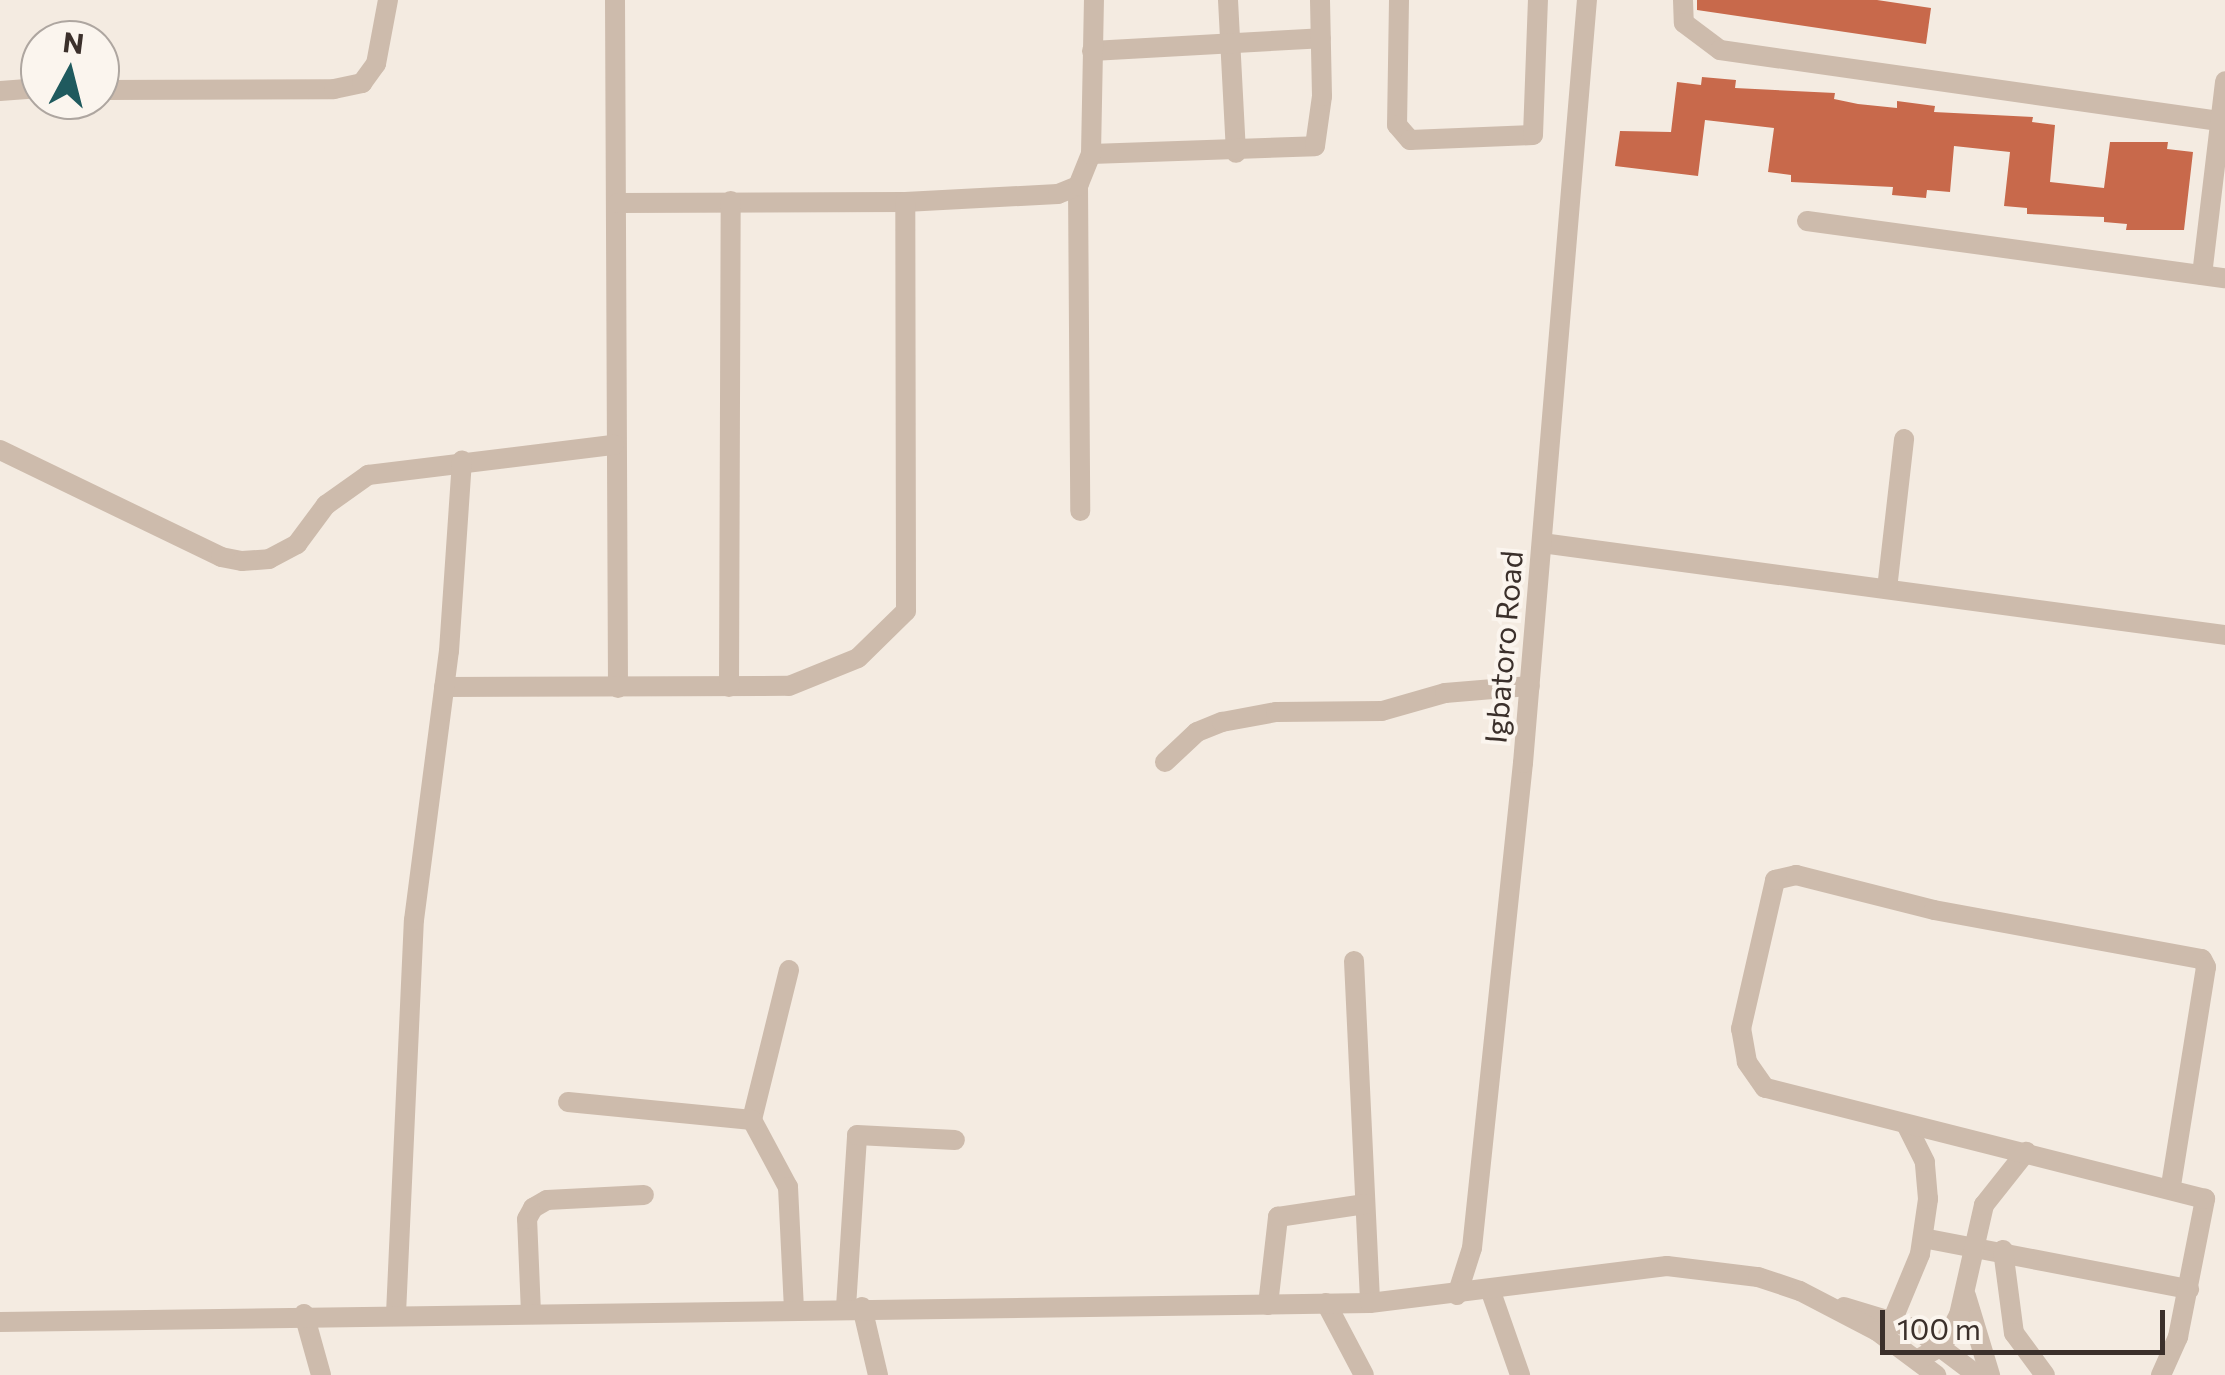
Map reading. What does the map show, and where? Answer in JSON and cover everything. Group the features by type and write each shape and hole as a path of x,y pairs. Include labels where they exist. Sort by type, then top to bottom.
{"street":[{"path":"120,90 334,89 362,83 376,64 388,0"},
{"path":"615,0 618,688"},
{"path":"1080,511 1078,186 1090,154 1094,0"},
{"path":"1228,0 1236,153"},
{"path":"1090,154 1236,153 1319,142 1320,0"},
{"path":"1399,0 1397,124 1410,140 1533,135 1538,0"},
{"name":"Igbatoro Road","path":"1457,1295 1472,1248 1530,686 1587,0"},
{"path":"1683,0 1684,24 1720,50 2221,135"},
{"path":"1092,51 1229,40 1321,38"},
{"path":"2202,275 2225,81"},
{"path":"618,203 904,202 1058,194 1078,186"},
{"path":"729,686 730,201"},
{"path":"444,687 789,686 836,672 906,611 904,202"},
{"path":"1807,220 2225,278"},
{"path":"1887,589 1904,439"},
{"path":"0,450 221,557 242,561 268,559 297,544 326,504 368,475 462,460 614,445"},
{"path":"396,1314 414,920 444,687 462,460"},
{"path":"1542,543 2225,636"},
{"path":"1165,762 1197,732 1222,722 1276,712 1382,711 1445,694 1530,686"},
{"path":"2161,1375 2189,1288 2209,1206 2171,1186 1766,1088 1747,1062 1741,1029 1776,880 1784,875 1934,910 2202,959 2206,968 2171,1186"},
{"path":"1354,961 1370,1302"},
{"path":"788,970 752,1120 788,1187 794,1308"},
{"path":"568,1102 752,1120"},
{"path":"1893,1318 1923,1238 1925,1162 1906,1124"},
{"path":"878,1375 854,1307 856,1134 955,1140"},
{"path":"1917,1360 1943,1346 1997,1183 2026,1152"},
{"path":"530,1313 526,1219 533,1208 547,1200 644,1196"},
{"path":"1268,1305 1278,1217 1366,1204"},
{"path":"1923,1238 1974,1244 2189,1288"},
{"path":"2003,1250 2014,1333 2045,1375"},
{"path":"0,1322 304,1314 1326,1304 1491,1292 1667,1266 1758,1277 1832,1305 1893,1318 1943,1346 1978,1375"},
{"path":"1964,1289 1990,1375"},
{"path":"1491,1292 1520,1375"},
{"path":"1326,1304 1364,1375"},
{"path":"1832,1305 1936,1375"},
{"path":"304,1314 321,1375"}],"building":[{"path":"1697,0 1877,0 1931,8 1926,44 1697,10"},
{"path":"1702,77 1736,80 1735,88 1835,93 1834,99 1858,104 1897,108 1897,101 1935,106 1934,112 2033,117 2032,122 2055,125 2050,182 2104,188 2110,142 2168,142 2167,149 2193,152 2184,230 2126,230 2127,224 2104,222 2104,217 2027,214 2027,208 2004,206 2010,152 1954,146 1950,192 1927,190 1926,198 1892,195 1893,187 1791,182 1791,175 1768,172 1774,128 1705,120 1698,176 1615,166 1620,131 1671,132 1677,82 1701,85"}]}
